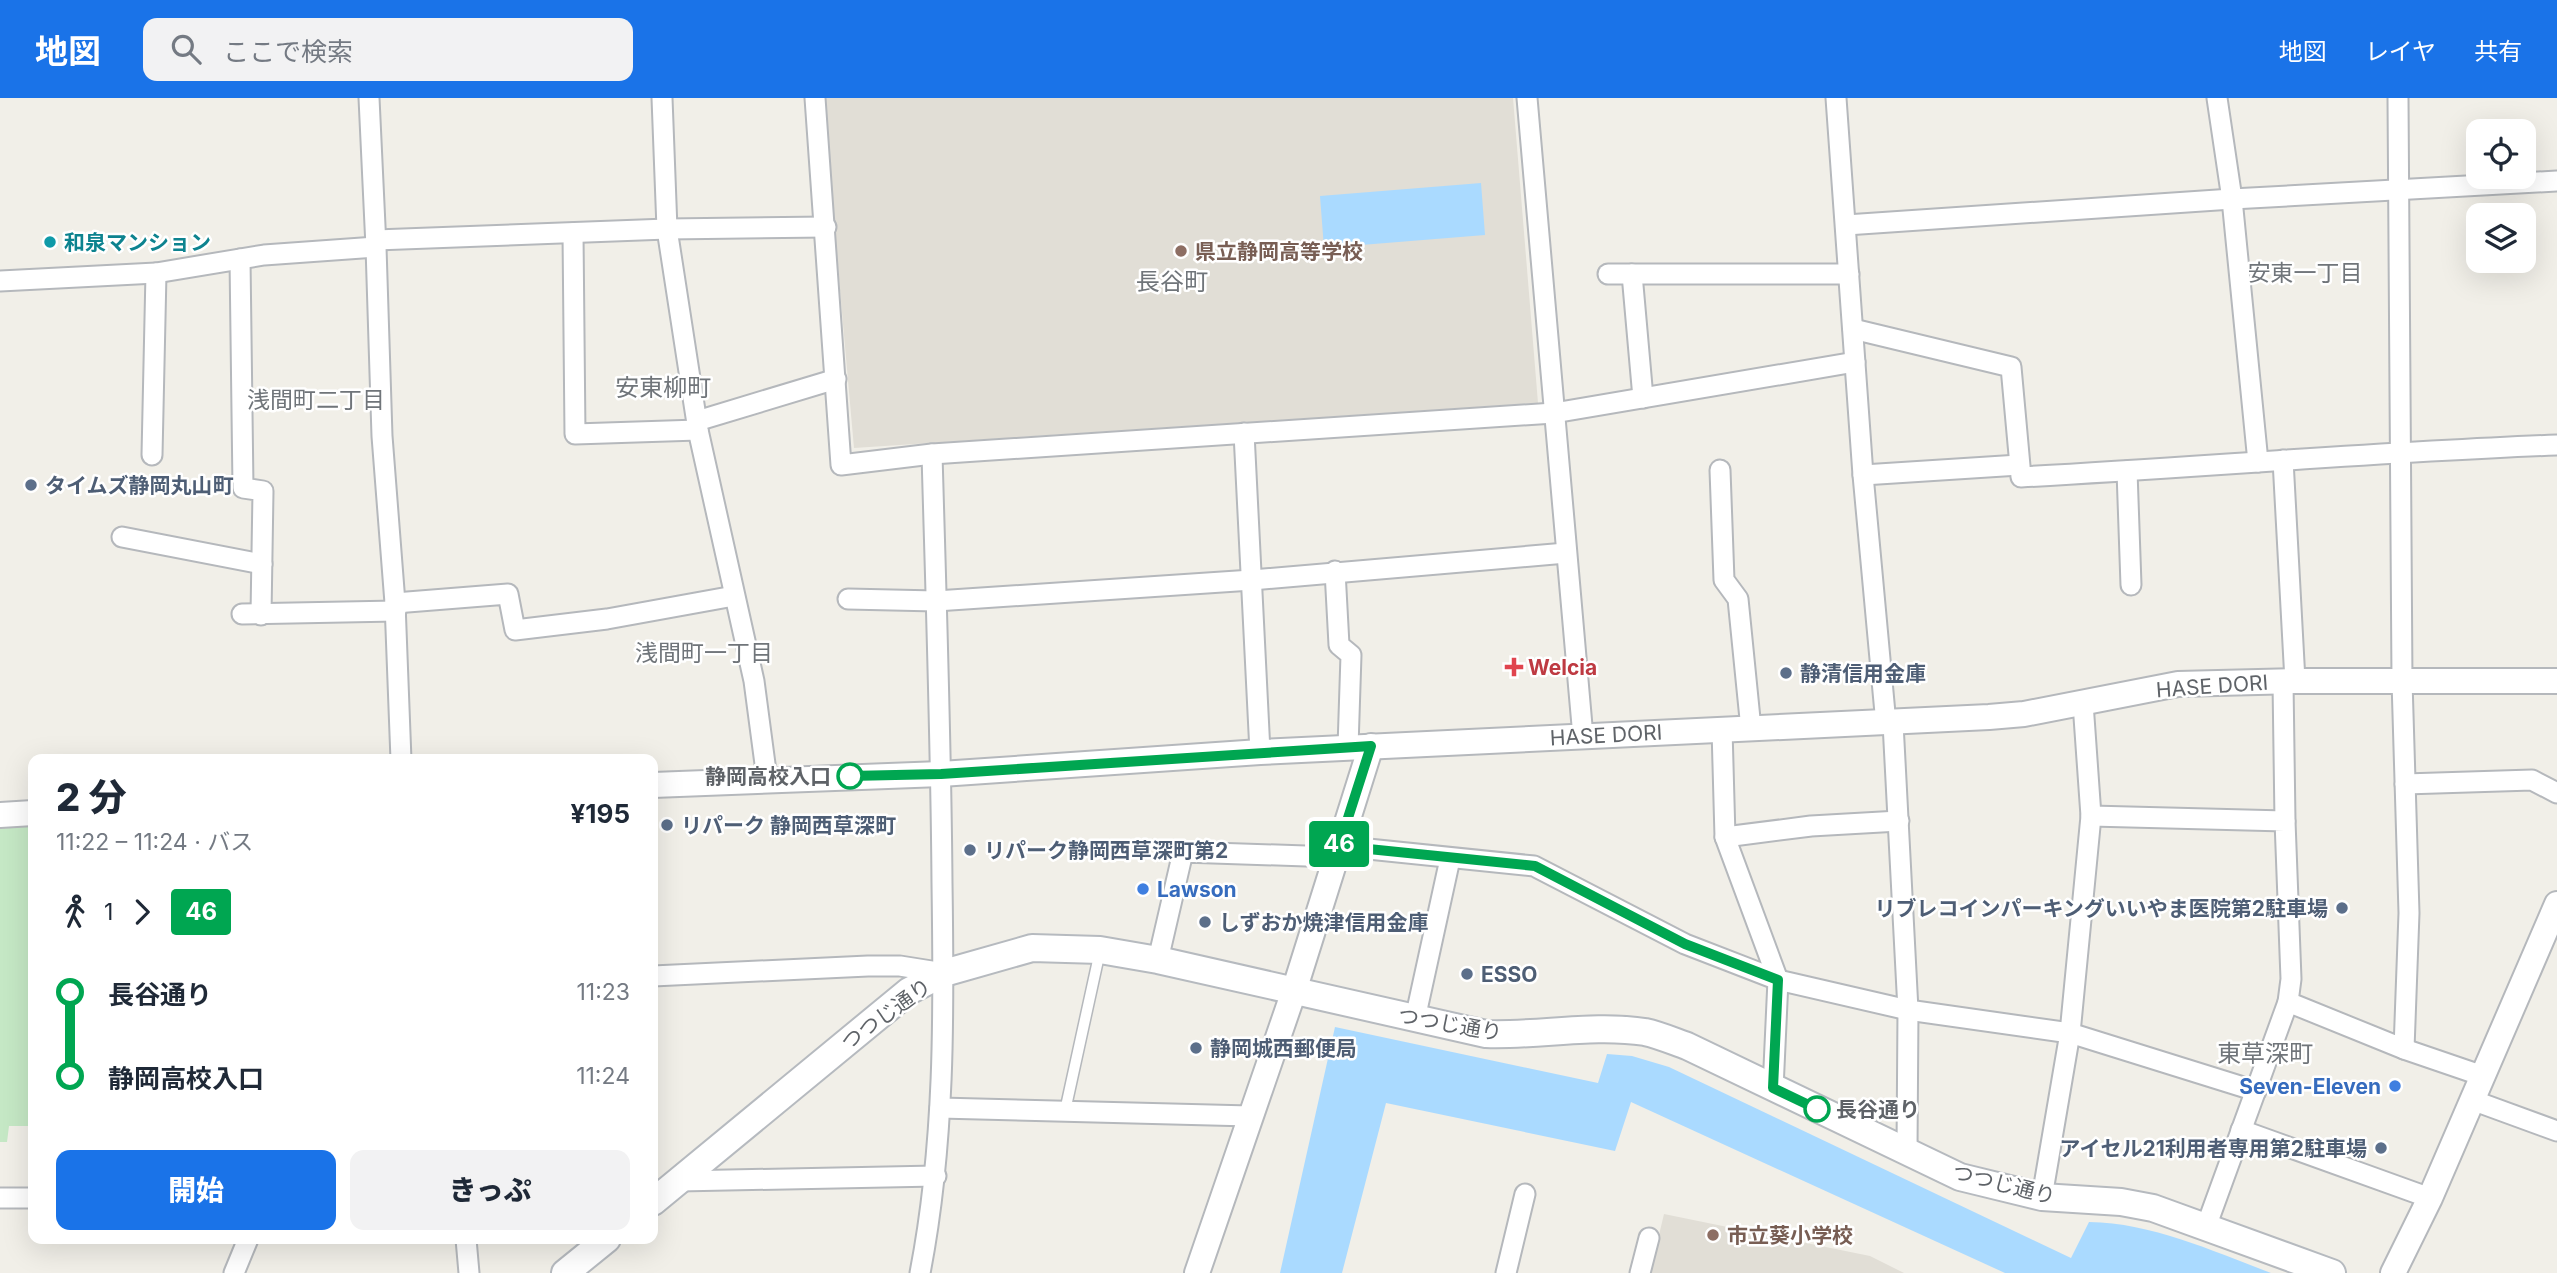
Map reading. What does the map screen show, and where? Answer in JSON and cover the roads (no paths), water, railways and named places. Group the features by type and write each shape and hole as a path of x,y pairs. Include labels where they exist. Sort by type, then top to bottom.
{"main road":[{"name":"つつじ通り","path":"658,1198 909,991 944,974 1032,948 1100,950 1158,960 1486,1034 1520,1035 1607,1029 1647,1032 1687,1046 1960,1177 2042,1198 2121,1202 2153,1208 2332,1273"},
{"path":"579,1268 602,1244"}],"street":[{"path":"369,98 382,436 396,607 401,754"},
{"path":"662,98 667,229 697,426 754,681 767,779"},
{"path":"815,98 841,465 932,454 1554,412 1855,362"},
{"path":"1527,98 1583,737"},
{"path":"1836,98 1863,475 1899,821 1908,1010 1907,1150"},
{"path":"2217,98 2232,199 2258,462"},
{"path":"2398,98 2402,681 2409,913 2404,1049"},
{"path":"1846,225 2232,199 2557,181"},
{"path":"0,281 156,273 240,259 376,244 667,229 826,227"},
{"path":"573,233 575,434 697,426 835,379"},
{"path":"240,259 243,488 262,491 262,564 251,615 396,607 508,594 515,630 607,619 734,596"},
{"path":"152,455 156,273"},
{"path":"1608,274 1849,274"},
{"path":"1632,274 1643,398"},
{"path":"1853,330 2011,367 2021,477 2399,451 2557,445"},
{"path":"1244,433 1260,752"},
{"path":"920,1273 936,1176 944,974 932,454"},
{"path":"2206,1227 2288,1002 2291,979 2285,821 2289,682 2283,460"},
{"path":"1863,475 2019,465"},
{"path":"1720,470 1724,580 1738,599 1751,729"},
{"path":"2127,471 2131,585"},
{"path":"122,537 262,564"},
{"path":"848,599 936,601 1252,580 1335,571 1566,554"},
{"path":"1197,1273 1294,991 1337,852 1360,746 1351,655 1339,645 1335,571"},
{"name":"HASE DORI","path":"658,785 941,774 1360,746 1890,724 2024,714 2178,684 2557,681"},
{"path":"2042,1198 2070,1034 2091,816 2083,703"},
{"path":"1722,729 1725,837 1778,980 1773,1088"},
{"path":"2405,784 2532,780 2557,793"},
{"path":"0,815 28,813"},
{"path":"2091,816 2285,821"},
{"path":"1725,837 1811,826 1899,821"},
{"path":"1158,960 1183,852 1337,852 1535,866 1685,944 1778,980 1908,1010 2070,1034 2256,1091"},
{"path":"1415,1020 1450,859"},
{"path":"2393,1273 2430,1198 2557,904"},
{"path":"658,976 868,965 900,965 944,974"},
{"path":"2288,1002 2404,1049 2483,1076"},
{"path":"2472,1100 2557,1130"},
{"path":"940,1108 1250,1116"},
{"path":"2241,1130 2430,1198"},
{"path":"679,1181 936,1176"},
{"path":"1506,1273 1525,1194"},
{"path":"0,1198 28,1198"},
{"path":"1640,1273 1649,1238"},
{"path":"233,1273 246,1244"},
{"path":"466,1244 469,1273"}],"lane":[{"path":"1065,1111 1100,950"}],"water":[{"path":"1481,183 1485,235 1324,248 1320,196"},
{"path":"1335,1027 1598,1083 1607,1054 1632,1056 1669,1067 2071,1258 2089,1222 2136,1227 2159,1233 2271,1273 2005,1273 1631,1102 1615,1151 1386,1103 1342,1273 1280,1273"}],"place":[{"name":"和泉マンション","path":"50,242"},
{"name":"県立静岡高等学校","path":"1181,251"},
{"name":"タイムズ静岡丸山町","path":"31,485"},
{"name":"Welcia","path":"1514,667"},
{"name":"静清信用金庫","path":"1786,673"},
{"name":"静岡高校入口","path":"850,776"},
{"name":"リパーク 静岡西草深町","path":"667,825"},
{"name":"リパーク静岡西草深町第2","path":"970,850"},
{"name":"Lawson","path":"1143,889"},
{"name":"リブレコインパーキングいいやま医院第2駐車場","path":"2342,908"},
{"name":"しずおか焼津信用金庫","path":"1205,922"},
{"name":"ESSO","path":"1467,974"},
{"name":"静岡城西郵便局","path":"1196,1048"},
{"name":"Seven-Eleven","path":"2395,1086"},
{"name":"長谷通り","path":"1817,1109"},
{"name":"アイセル21利用者専用第2駐車場","path":"2381,1148"},
{"name":"市立葵小学校","path":"1713,1235"}],"district":[{"name":"安東一丁目","path":"2305,273"},
{"name":"長谷町","path":"1172,281"},
{"name":"安東柳町","path":"663,387"},
{"name":"浅間町二丁目","path":"316,400"},
{"name":"浅間町一丁目","path":"704,653"},
{"name":"東草深町","path":"2265,1053"}]}
